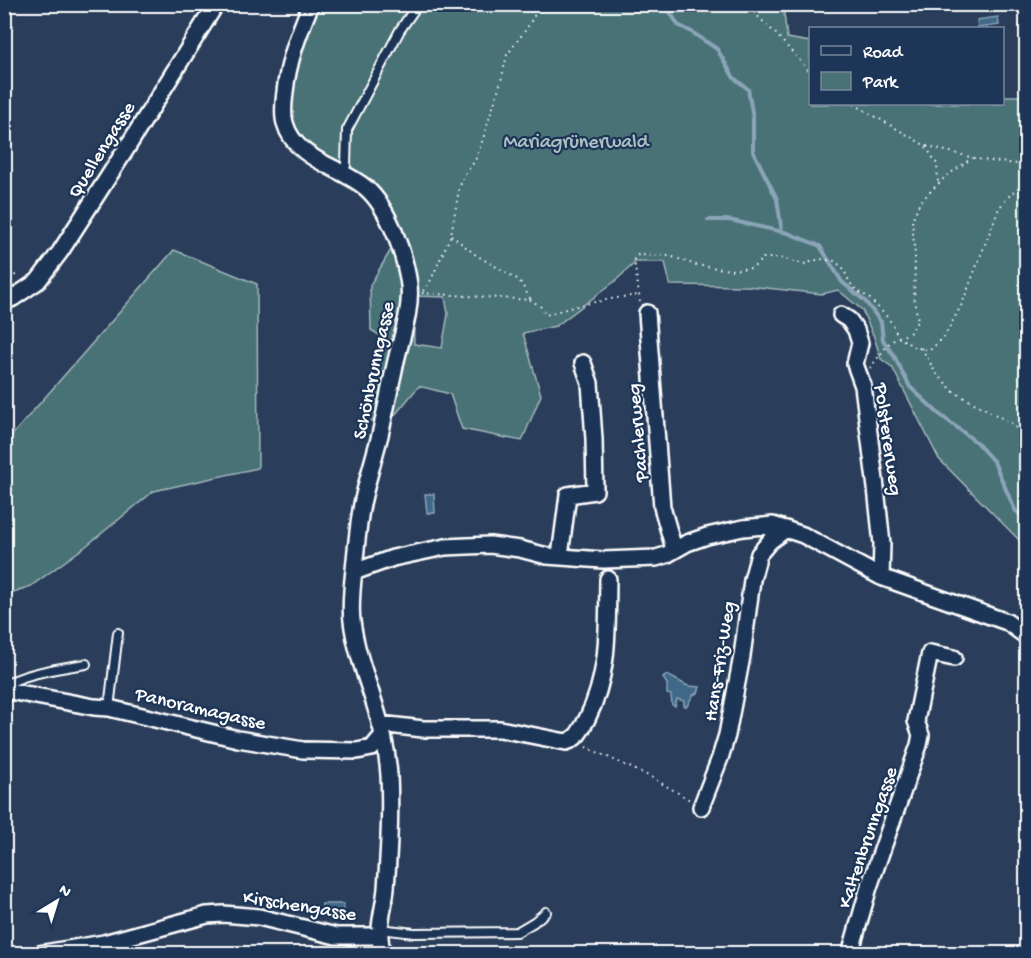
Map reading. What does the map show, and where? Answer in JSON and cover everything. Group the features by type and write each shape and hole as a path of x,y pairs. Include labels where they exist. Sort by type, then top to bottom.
{"street":[{"name":"Quellengasse","path":"4,302 38,281 60,252 216,4"},
{"name":"Schönbrunngasse","path":"311,4 294,45 286,75 285,122 291,137 299,147 313,158 368,190 391,222 406,270 409,288 409,308 362,506 354,572 352,620 363,668 382,729 387,756 390,809 386,891 380,933 382,954"},
{"name":"Pachlerweg","path":"644,309 662,507 674,549"},
{"name":"Polstererweg","path":"841,315 849,320 856,330 860,343 855,364 863,386 882,544 880,577"},
{"path":"560,556 568,495 595,491 590,383 583,363"},
{"path":"354,572 393,558 446,547 490,545 547,556 603,560 656,558 707,536 743,528 773,525 802,535 880,577 1007,622 1026,636"},
{"name":"Hans-Friz-Weg","path":"701,807 727,735 742,656 752,580 759,554 770,541 786,529"},
{"path":"382,729 500,729 566,742 573,740 590,713 601,683 607,645 608,579"},
{"name":"Kaltenbrunngasse","path":"850,954 869,887 919,745 921,735 916,721 930,653 954,658"},
{"name":"Panoramagasse","path":"4,688 94,707 109,708 238,739 303,750 357,751 372,748 382,729"},
{"name":"Kirschengasse","path":"38,954 104,943 207,915 259,917 336,936 380,933"}],"lane":[{"path":"342,173 346,165 347,130 400,30 418,4"},
{"path":"109,708 118,633"},
{"path":"4,688 12,680 86,664"},
{"path":"380,933 517,932 546,912"}],"path":[{"path":"409,308 430,282 451,235 459,189 464,175 475,161 479,150 507,55 527,28 534,16 537,4"},
{"path":"745,4 809,71"},
{"path":"856,105 926,146 982,160 1017,164 1026,162"},
{"path":"926,146 937,164 938,183"},
{"path":"861,379 890,342 911,332 918,320 914,299 915,257 912,220 920,202 945,177 972,158"},
{"path":"644,309 639,294 634,258 638,255 670,256 696,265 730,270 753,268 763,258 781,258 804,264 820,259 835,261 843,268 850,283 857,291 868,297 889,319 899,337 914,346 930,350 944,337 962,304 999,208 1026,181"},
{"path":"451,235 476,255 519,280 531,300 540,306 546,315 639,294"},
{"path":"4,269 19,277"},
{"path":"422,293 531,300"},
{"path":"921,348 935,372 954,392 1011,423 1026,438"},
{"path":"573,740 651,777 701,807"}],"green space":[{"name":"Mariagrünerwald","path":"318,4 783,5 787,38 809,42 809,105 1004,105 1004,96 1026,96 1026,547 939,459 892,367 881,359 862,310 838,290 822,294 747,286 670,285 665,262 636,262 614,282 556,326 523,333 541,395 522,441 462,429 450,394 419,386 394,416 366,422 386,339 371,330 370,285 392,248 413,298 414,344 442,348 448,314 445,297 413,296 407,255 398,218 379,190 346,165 317,155 292,129 289,103 295,64"},
{"path":"174,250 257,284 258,468 154,491 86,546 31,586 5,595 5,443"}],"water":[{"path":"998,17 999,25 978,27 977,20"},
{"path":"425,494 434,494 435,513 427,513"},
{"path":"667,675 688,686 700,687 687,706 684,706 684,701 677,699 675,706 672,705 671,695 667,694 667,684 663,678"},
{"path":"322,904 343,904 343,913 322,913"}],"waterway":[{"path":"665,4 678,25 717,49 734,78 748,89 753,118 753,151 777,199 782,232"},
{"path":"708,220 729,220 788,233 820,246 842,282 865,301 881,322 883,340 910,387 939,414 976,442 994,462 1015,510 1026,520"}]}
